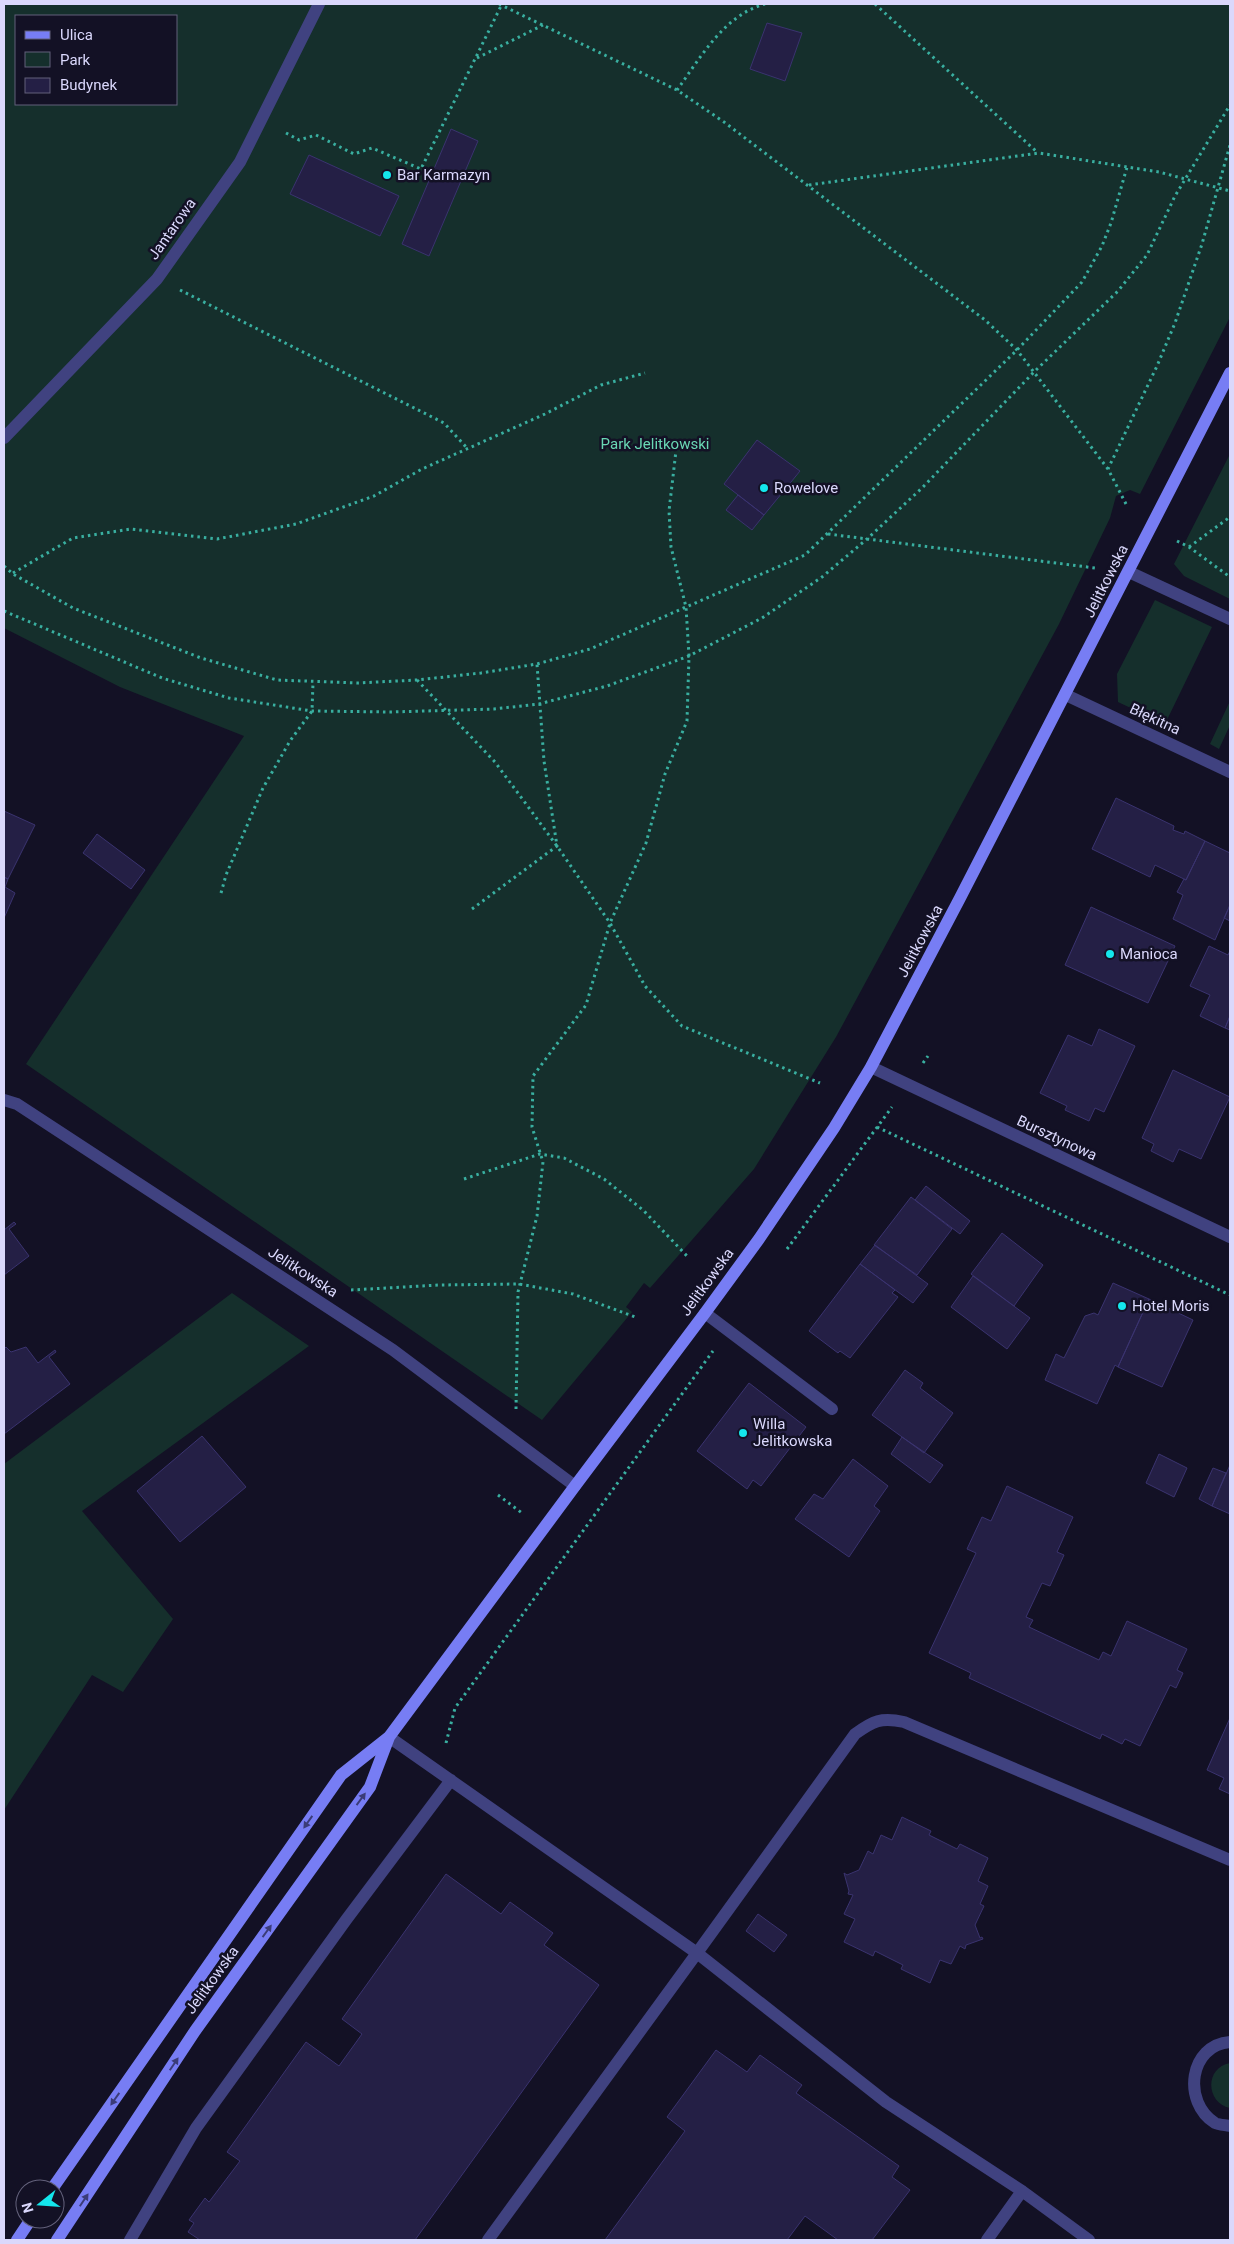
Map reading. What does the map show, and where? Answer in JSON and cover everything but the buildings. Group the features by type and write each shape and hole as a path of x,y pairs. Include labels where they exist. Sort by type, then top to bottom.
{"street":[{"name":"Jantarowa","path":"4,438 157,279 240,162 319,4"},
{"name":"Jelitkowska","path":"59,2179 341,1775 389,1737 705,1313 759,1239 834,1128 870,1067 1066,695 1230,373"},
{"path":"1129,572 1230,619"},
{"name":"Błękitna","path":"1066,695 1230,772"},
{"name":"Bursztynowa","path":"870,1067 1230,1237"},
{"name":"Jelitkowska","path":"4,1100 17,1104 393,1350 575,1486"},
{"path":"705,1313 832,1409"},
{"path":"488,2240 697,1954 854,1734 870,1723 886,1718 904,1722 1230,1860"},
{"name":"Jelitkowska","path":"57,2240 195,2031 370,1787 389,1737"},
{"path":"389,1737 697,1954 886,2102 1022,2191 1089,2240"},
{"path":"130,2240 196,2128 346,1920 451,1780"},
{"path":"1230,2042 1220,2042 1200,2058 1192,2082 1198,2106 1216,2124 1230,2126"},
{"path":"986,2240 1022,2191"},
{"path":"17,2240 24,2229"}],"path":[{"path":"260,119 299,140 316,135 354,154 372,148 421,169 501,4 677,90 808,185 985,320 1017,350 1108,468 1126,504"},
{"path":"677,90 722,29 756,5 765,4"},
{"path":"876,4 1039,154"},
{"path":"476,58 543,25"},
{"path":"4,611 162,678 229,698 312,711 390,712 539,704 607,686 689,656 762,618 822,577 922,488 1034,372 1118,291 1147,255 1185,178 1230,105"},
{"path":"1108,468 1166,347 1186,291 1230,145"},
{"path":"808,185 1039,154 1185,178 1230,191"},
{"path":"4,566 13,574 73,608 201,658 277,680 313,683 417,680 481,673 537,664 590,649 806,556 1017,350 1082,282 1092,266 1111,223 1127,167"},
{"path":"157,279 444,423 467,448"},
{"path":"13,574 73,538 131,529 217,538 296,524 374,496 422,469 546,414 601,386 645,373"},
{"path":"516,1442 518,1292 537,1216 543,1162 532,1127 533,1076 586,1005 610,923 646,843 665,774 687,721 689,656 686,607 671,547 669,511 677,442"},
{"path":"1189,547 1230,517"},
{"path":"827,534 1095,568"},
{"path":"1177,541 1189,547 1230,577"},
{"path":"537,664 544,760 557,846"},
{"path":"417,680 495,762 557,846 610,923 644,986 682,1026 820,1084"},
{"path":"221,893 226,875 263,788 290,741 312,711 313,683"},
{"path":"472,909 557,846"},
{"path":"785,1252 877,1127 1230,1295"},
{"path":"464,1179 540,1154 564,1158 604,1179 643,1210 687,1256"},
{"path":"308,1295 340,1290 431,1285 519,1284 573,1294 638,1318"},
{"path":"446,1743 455,1708 728,1330"}],"green space":[{"name":"Park Jelitkowski","path":"4,4 1230,4 1230,317 1140,494 1130,490 1116,496 1110,518 1059,624 836,1037 754,1169 650,1288 644,1283 626,1307 632,1312 542,1420 26,1064 244,736 120,687 4,628"},
{"path":"1230,454 1230,599 1184,576 1174,564"},
{"path":"1155,600 1212,627 1165,724 1118,702 1117,674"},
{"path":"1230,701 1230,725 1219,749 1210,744"},
{"path":"232,1293 309,1346 82,1511 173,1619 123,1692 92,1675 4,1810 4,1464"},
{"path":"1230,2063 1230,2108 1216,2100 1211,2086 1212,2078 1216,2071"}],"place":[{"name":"Bar Karmazyn","path":"387,175"},
{"name":"Rowelove","path":"764,488"},
{"name":"Manioca","path":"1110,954"},
{"name":"Hotel Moris","path":"1122,1306"},
{"name":"Willa Jelitkowska","path":"743,1433"}]}
